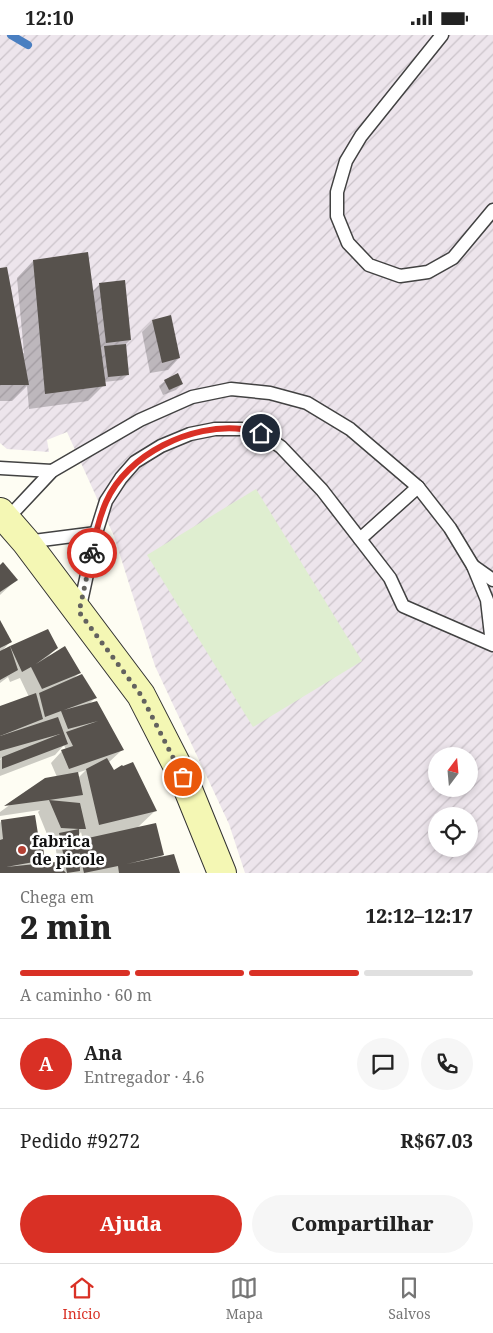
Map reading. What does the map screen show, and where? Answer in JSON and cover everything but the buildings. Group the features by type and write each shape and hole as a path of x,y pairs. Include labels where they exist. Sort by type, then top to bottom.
{"main road":[{"path":"4,515 141,695 183,777 222,873"}],"lane":[{"path":"442,35 361,136 346,161 337,192 337,216 348,243 368,265 400,276 428,272 453,258 493,210"},
{"path":"4,515 52,471 140,420 192,397 231,389 270,393 307,403 350,429 418,487 450,528 473,566 486,601 492,645"},
{"path":"79,612 96,533 106,501 121,478 135,462 161,446 190,434 215,429 242,429 261,433 281,447 322,490 390,579 403,606 492,645"},
{"path":"0,468 52,471"},
{"path":"360,539 418,487"},
{"path":"26,542 96,533"},
{"path":"473,566 493,580"}],"shaded area":[{"path":"0,35 493,35 493,873 245,873 229,824 155,666 114,536 67,432 47,440 49,452 7,449 0,443"}],"green space":[{"path":"256,489 362,661 253,727 147,555"}],"waterway":[{"path":"11,35 28,45"}],"way so far":[{"path":"92,553 79,612 141,695 183,777"}],"place":[{"name":"fabrica de picole","path":"22,850"}],"route":[{"path":"92,553 106,501 121,478 135,462 161,446 190,434 215,429 242,429 261,433"}]}
